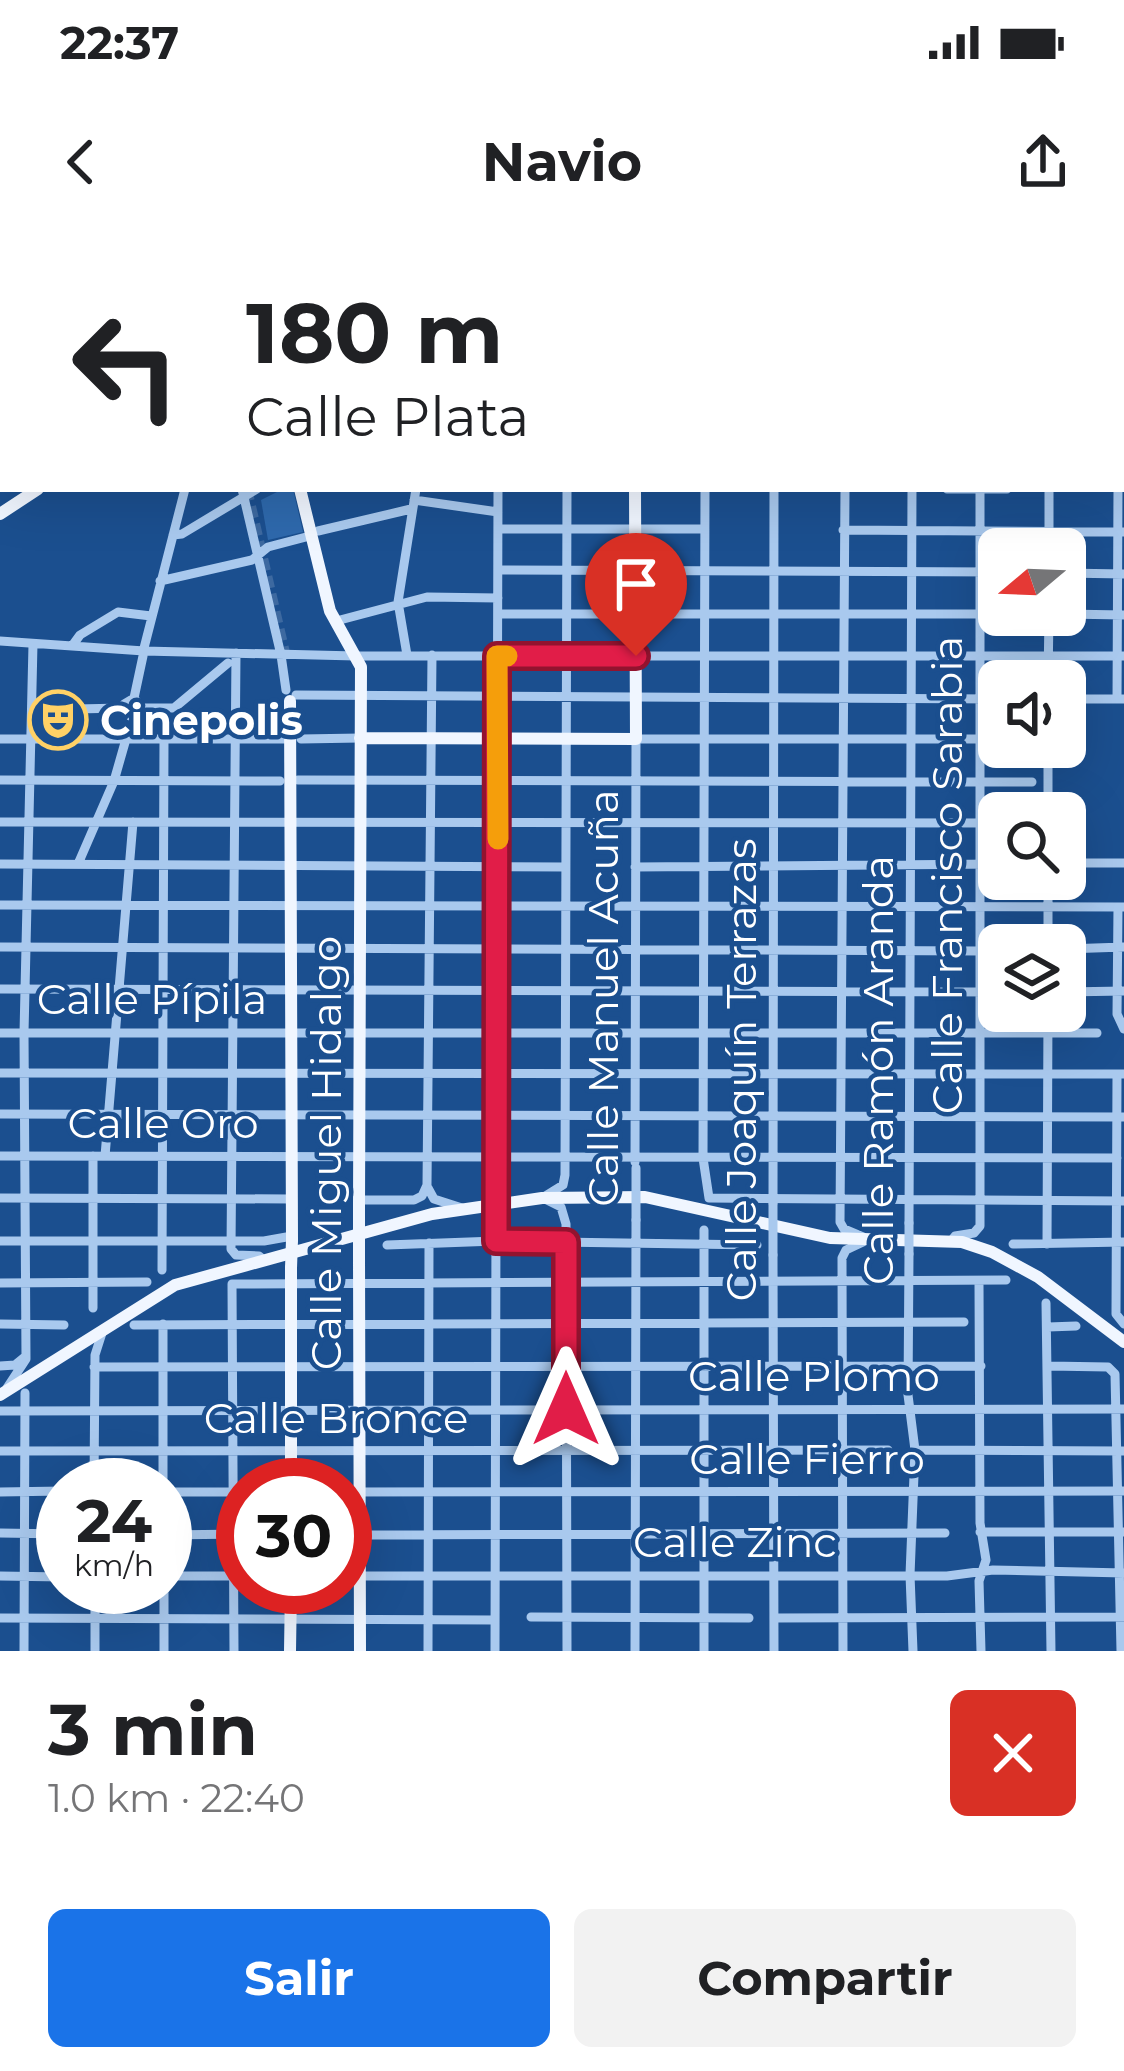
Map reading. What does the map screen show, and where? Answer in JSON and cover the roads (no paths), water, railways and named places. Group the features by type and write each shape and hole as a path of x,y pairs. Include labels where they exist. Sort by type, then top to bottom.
{"main road":[{"path":"0,514 33,492"},
{"path":"301,492 330,611 356,656"},
{"name":"Calle Manuel Acuña","path":"635,492 636,739"},
{"name":"Calle Miguel Hidalgo","path":"356,656 361,667 357,1458"},
{"path":"291,695 291,1458"},
{"path":"361,738 636,739"},
{"path":"1,1394 175,1286 462,1208 542,1198 645,1198 846,1240 951,1240 992,1252 1038,1277 1124,1342"},
{"path":"290,1651 291,1614"},
{"name":"Calle Miguel Hidalgo","path":"359,1614 360,1651"}],"street":[{"path":"142,708 134,698 184,492"},
{"path":"173,535 182,534 243,492 291,695 978,699"},
{"path":"494,1651 498,492"},
{"path":"567,492 566,1158 563,1185 542,1198 563,1210 566,1242 567,1651"},
{"path":"705,492 703,1158 710,1199 1120,1201"},
{"name":"Calle Joaquín Terrazas","path":"774,492 774,1651"},
{"path":"845,492 841,1225 868,1239"},
{"name":"Calle Ramón Aranda","path":"912,492 908,1409 915,1450 910,1575 913,1651"},
{"name":"Calle Francisco Sarabia","path":"979,528 980,492"},
{"path":"1049,492 1049,528"},
{"path":"1086,699 1120,699 1121,492"},
{"path":"407,656 398,602 414,499"},
{"path":"318,531 414,499 498,512"},
{"path":"498,529 705,529"},
{"path":"843,530 978,532"},
{"path":"1086,532 1121,532"},
{"path":"160,581 259,558 268,547 306,537"},
{"path":"498,570 978,572"},
{"path":"1086,573 1121,574"},
{"path":"340,620 428,597 498,598"},
{"path":"72,646 80,635 118,612 151,616"},
{"path":"497,614 978,614"},
{"path":"1086,614 1121,615"},
{"name":"Calle Francisco Sarabia","path":"980,636 980,660"},
{"path":"1048,636 1048,660"},
{"path":"0,641 281,655 1121,656"},
{"path":"1,1394 25,1365 26,1355 24,1033 33,644"},
{"path":"236,653 231,1240 234,1254 265,1261"},
{"path":"359,1202 414,1200 427,1185 432,655"},
{"path":"142,708 174,708 227,663"},
{"path":"78,864 114,781 126,737 128,699 134,698"},
{"path":"76,709 139,714 142,708"},
{"path":"301,739 361,738"},
{"path":"0,739 284,739"},
{"path":"162,1270 164,739"},
{"path":"636,739 978,739"},
{"name":"Calle Manuel Acuña","path":"635,1651 636,739"},
{"name":"Calle Francisco Sarabia","path":"979,768 979,792"},
{"path":"0,780 280,781"},
{"path":"298,780 1032,782"},
{"path":"0,821 978,823"},
{"path":"93,1308 93,1198 106,1113 133,822"},
{"path":"1086,863 1124,863"},
{"path":"0,864 566,867"},
{"path":"635,867 978,864"},
{"name":"Calle Francisco Sarabia","path":"981,900 981,924"},
{"path":"1048,900 1048,924"},
{"path":"0,918 5,905 1121,907 1122,1027"},
{"path":"0,947 978,954"},
{"path":"1086,948 1121,947"},
{"path":"0,989 978,992"},
{"path":"1086,992 1121,991"},
{"name":"Calle Pípila","path":"0,1033 1096,1034"},
{"name":"Calle Francisco Sarabia","path":"951,1240 974,1233 980,1226 980,1034"},
{"path":"1046,1244 1048,1034"},
{"path":"0,1073 1121,1074 1116,1314 1122,1323"},
{"path":"0,1114 1121,1117"},
{"name":"Calle Oro","path":"0,1156 496,1157 636,1163 703,1158 1117,1158"},
{"path":"427,1185 434,1199 462,1208"},
{"path":"0,1198 291,1199"},
{"path":"704,1230 704,1651"},
{"path":"0,1240 292,1238"},
{"path":"843,1651 842,1258 846,1250 868,1239"},
{"path":"387,1245 496,1241 757,1244"},
{"path":"1013,1244 1120,1242"},
{"path":"428,1651 429,1243"},
{"path":"234,1458 232,1284 291,1276 358,1284 1006,1280"},
{"path":"0,1282 147,1282"},
{"path":"979,1282 980,1532 986,1560 981,1571 981,1651"},
{"path":"1046,1303 1051,1651"},
{"path":"134,1325 964,1322"},
{"path":"0,1324 64,1325"},
{"path":"163,1324 163,1458"},
{"path":"1048,1327 1076,1326"},
{"path":"93,1458 94,1367 104,1328"},
{"path":"0,1366 15,1365 26,1355"},
{"path":"94,1367 980,1366"},
{"path":"1049,1366 1113,1370 1120,1409 1121,1651"},
{"path":"24,1651 25,1393"},
{"name":"Calle Plomo","path":"0,1411 1120,1409"},
{"name":"Calle Bronce","path":"0,1451 888,1450"},
{"path":"915,1450 1120,1451"},
{"path":"0,1492 36,1491"},
{"name":"Calle Fierro","path":"372,1492 1121,1491"},
{"path":"980,1532 1121,1532"},
{"path":"0,1533 36,1533"},
{"path":"372,1534 945,1533"},
{"name":"Calle Zinc","path":"372,1576 1122,1573"},
{"path":"0,1576 36,1576"},
{"path":"95,1614 95,1651"},
{"path":"164,1651 165,1614"},
{"path":"234,1614 234,1651"},
{"path":"531,1617 749,1618"},
{"path":"774,1618 1122,1617"},
{"path":"0,1618 495,1619"}],"tunnel":[{"path":"247,492 285,657"}],"place":[{"name":"Cinepolis","path":"58,720"}]}
